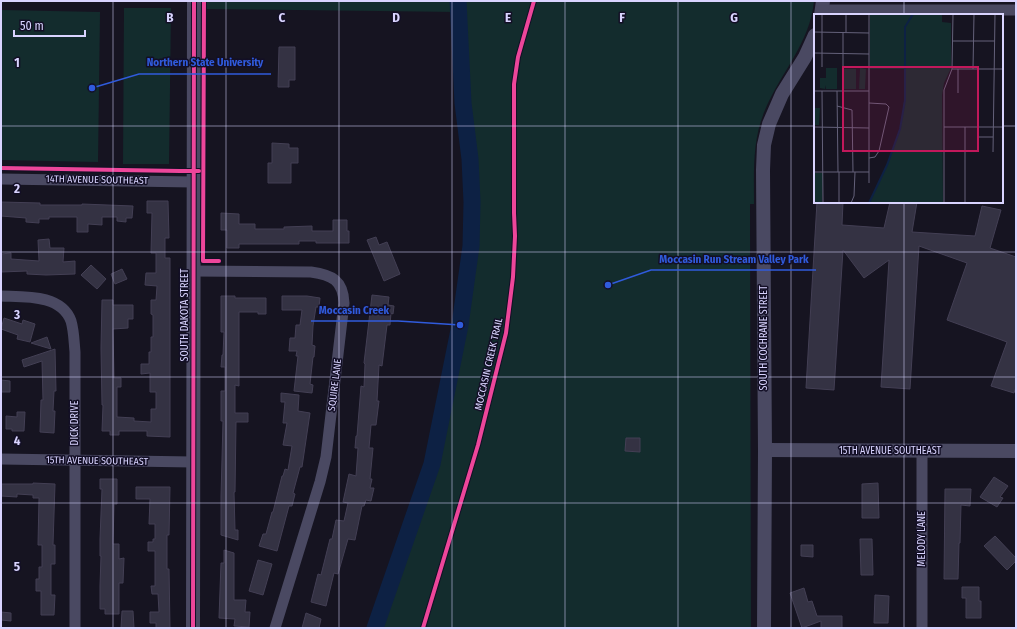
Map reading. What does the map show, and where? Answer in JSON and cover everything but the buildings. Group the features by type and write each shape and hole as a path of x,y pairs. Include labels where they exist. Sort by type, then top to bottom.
{"street":[{"name":"SOUTH DAKOTA STREET","path":"193,628 194,1"},
{"path":"822,8 868,12 986,5 1016,10"},
{"name":"SOUTH COCHRANE STREET","path":"764,628 764,145 769,124 782,94 805,57 814,37"},
{"name":"14TH AVENUE SOUTHEAST","path":"1,178 193,182"},
{"name":"SQUIRE LANE","path":"193,271 311,272 330,277 336,281 342,288 344,295 326,457 320,482 275,628"},
{"name":"DICK DRIVE","path":"1,296 42,298 55,303 64,310 70,320 74,334 75,628"},
{"name":"15TH AVENUE SOUTHEAST","path":"765,450 1016,451"},
{"name":"MELODY LANE","path":"922,451 922,628"},
{"name":"15TH AVENUE SOUTHEAST","path":"1,459 193,462"}],"green space":[{"path":"204,1 814,1 807,30 801,44 765,110 756,144 754,204 750,204 751,628 375,628 432,464 460,325 471,246 472,202 470,159 463,103 459,12 204,9"},
{"path":"124,8 171,8 169,164 123,164"},
{"path":"2,10 100,12 98,162 1,160"}],"waterway":[{"path":"375,628 432,464 460,325 471,246 472,202 470,159 463,103 458,1"}],"cycle path":[{"path":"193,628 194,1"},
{"path":"204,1 203,261 219,261"},
{"name":"MOCCASIN CREEK TRAIL","path":"423,628 478,445 506,333 513,277 515,236 514,84 518,57 534,1"},
{"path":"1,168 199,171"}],"place":[{"name":"Northern State University","path":"92,88"},
{"name":"Moccasin Run Stream Valley Park","path":"608,285"},
{"name":"Moccasin Creek","path":"460,325"}]}
